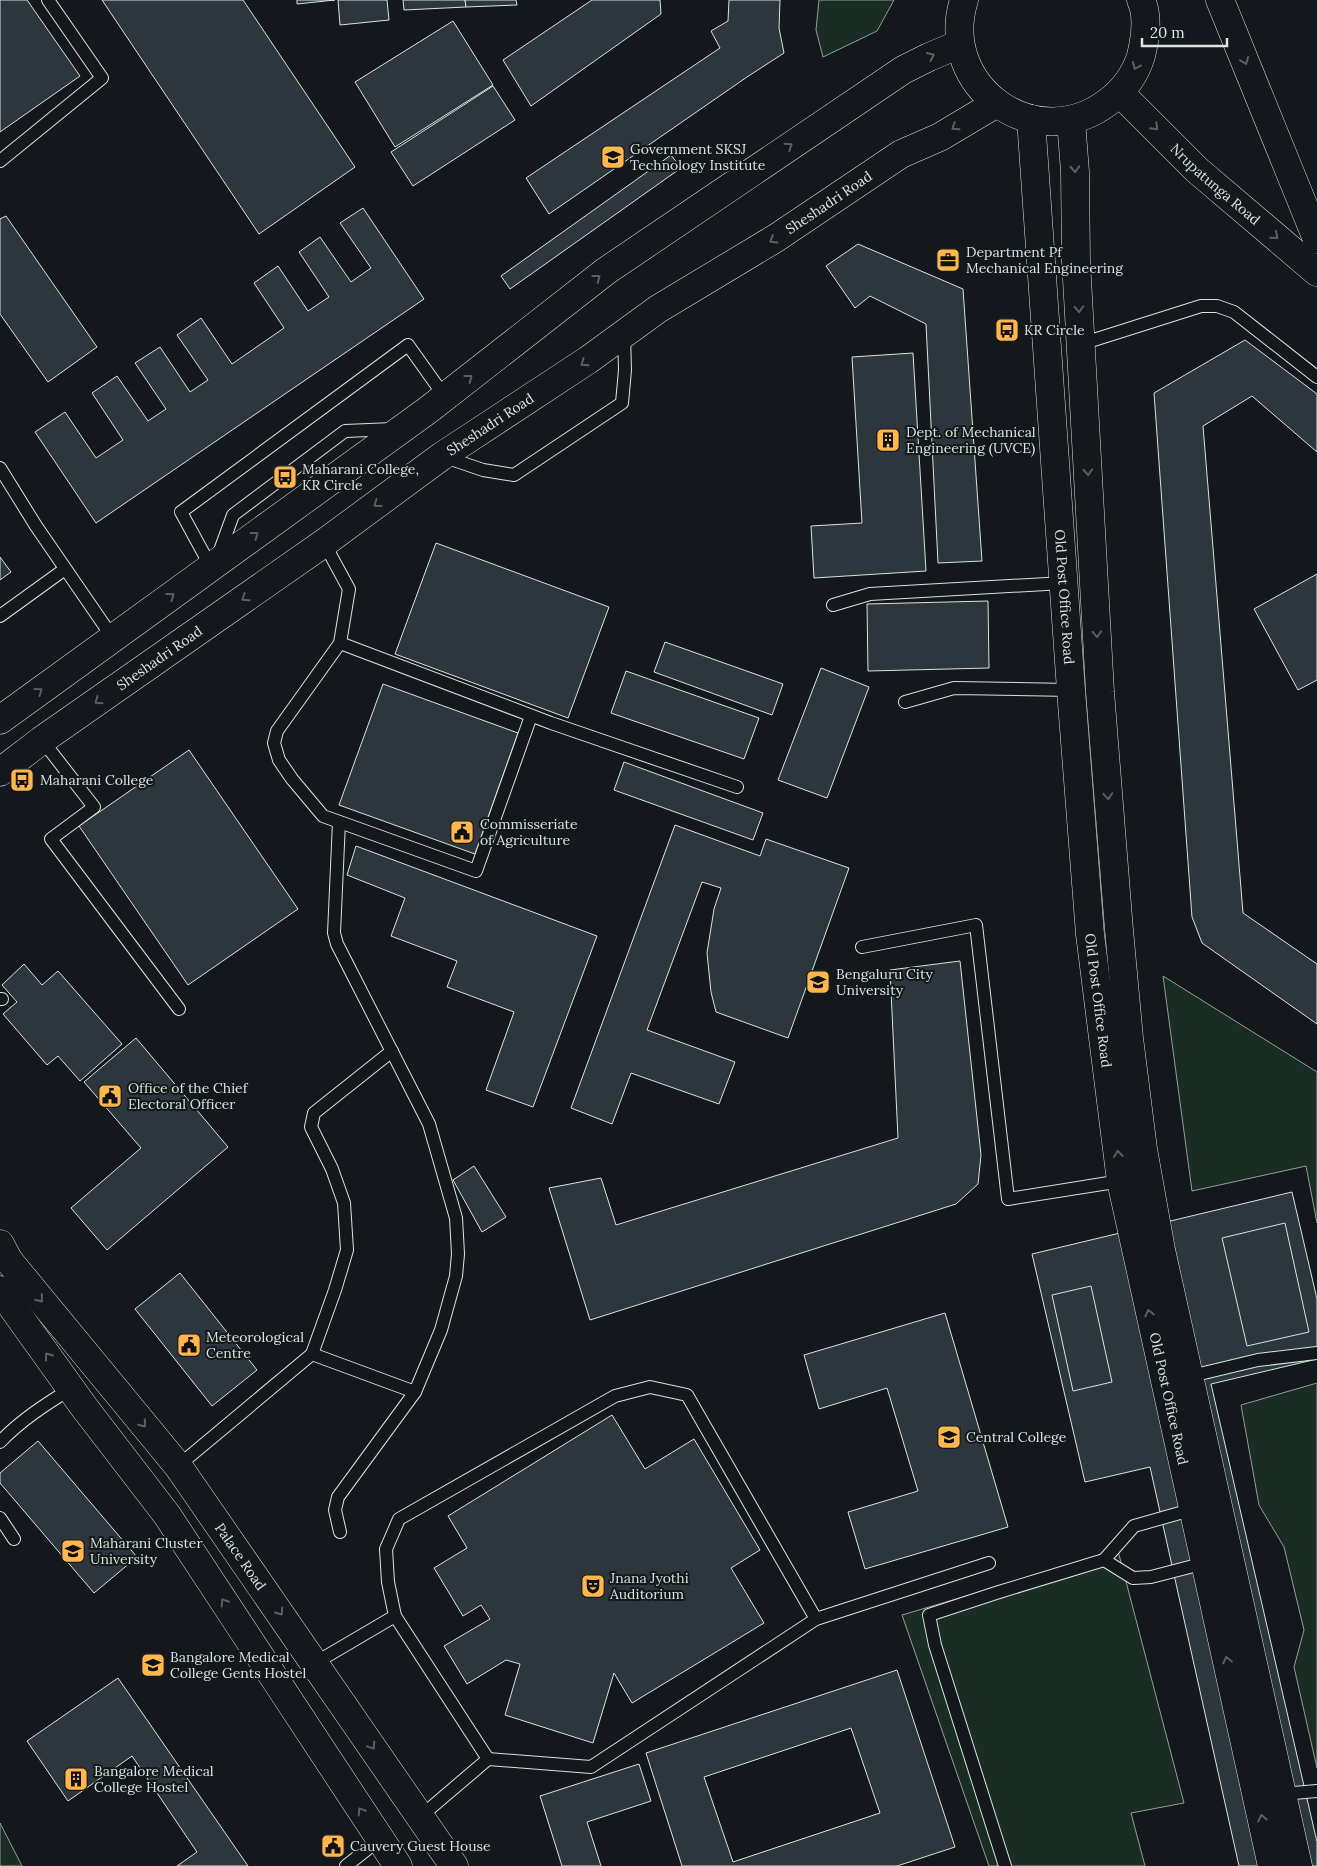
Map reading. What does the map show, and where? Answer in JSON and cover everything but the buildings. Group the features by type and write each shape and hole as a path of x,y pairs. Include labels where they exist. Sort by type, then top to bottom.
{"main road":[{"path":"964,0 959,15 960,44 969,72 987,96 1011,113 1040,121 1071,120 1097,111 1120,92 1137,68 1146,37 1142,0"},
{"path":"1220,0 1317,239"},
{"path":"0,720 402,429 606,271 903,70 960,44"},
{"name":"Nrupatunga Road","path":"1120,92 1197,170 1317,272"},
{"name":"Sheshadri Road","path":"0,772 42,740 324,543 442,456 624,335 658,309 776,238 901,154 940,137 997,103"},
{"name":"Old Post Office Road","path":"1031,119 1090,934 1121,1181 1177,1379 1282,1794 1298,1866"},
{"name":"Old Post Office Road","path":"1071,120 1075,172 1076,261 1100,692 1129,1038 1144,1149 1161,1250 1194,1508 1272,1866"},
{"name":"Palace Road","path":"3,1252 178,1466 454,1866"},
{"path":"0,1290 167,1516 398,1866"}],"lane":[{"path":"0,161 102,78 48,0"},
{"path":"1081,344 1200,306 1217,306 1234,312 1317,376"},
{"path":"442,456 483,470 514,475 522,470 622,403 625,370 624,335"},
{"path":"213,565 181,512 408,345 445,397"},
{"path":"0,468 36,526 113,638"},
{"path":"324,543 349,589 340,643 277,731 274,743 279,760 292,779 323,816 476,871 531,716"},
{"path":"0,616 65,569"},
{"path":"833,605 870,594 1064,583"},
{"path":"340,643 531,716 737,787"},
{"path":"906,702 954,688 1071,690"},
{"path":"42,740 94,807 51,839 179,1009"},
{"path":"339,822 334,933 336,944 429,1124 456,1218 458,1254 456,1276 441,1330 415,1392 338,1497 335,1510 340,1532"},
{"path":"862,947 976,925 1008,1199 1121,1181"},
{"path":"178,1466 312,1354 336,1290 347,1250 344,1204 332,1169 311,1127 314,1113 392,1052"},
{"path":"1177,1379 1258,1360 1317,1353"},
{"path":"312,1354 415,1392"},
{"path":"488,1759 395,1616 388,1582 386,1549 399,1519 615,1396 650,1387 687,1395 816,1619"},
{"path":"0,1442 34,1413 72,1388"},
{"path":"1005,1866 936,1645 929,1616 999,1592 1104,1560 1134,1526 1194,1508"},
{"path":"0,1518 14,1539"},
{"path":"1104,1560 1133,1578 1151,1576 1205,1563"},
{"path":"420,1817 488,1759 591,1767 816,1619 989,1563"},
{"path":"315,1663 395,1616"},
{"path":"1282,1794 1317,1791"},
{"path":"346,1866 380,1839"}],"green space":[{"path":"819,0 894,0 877,31 823,57 816,30"},
{"path":"1163,976 1317,1072 1317,1223 1306,1166 1192,1191"},
{"path":"1317,1383 1317,1768 1294,1667 1304,1630 1284,1547 1259,1505 1241,1405"},
{"path":"1118,1551 1184,1803 1131,1813 1145,1866 989,1866 902,1615"},
{"path":"0,1823 22,1866 0,1866"}],"place":[{"name":"Government SKSJ Technology Institute","path":"613,157"},
{"name":"Department Pf Mechanical Engineering","path":"948,260"},
{"name":"KR Circle","path":"1007,330"},
{"name":"Dept. of Mechanical Engineering (UVCE)","path":"888,440"},
{"name":"Maharani College, KR Circle","path":"285,477"},
{"name":"Maharani College","path":"22,780"},
{"name":"Commisseriate of Agriculture","path":"462,832"},
{"name":"Bengaluru City University","path":"818,982"},
{"name":"Office of the Chief Electoral Officer","path":"110,1096"},
{"name":"Meteorological Centre","path":"189,1345"},
{"name":"Central College","path":"949,1437"},
{"name":"Maharani Cluster University","path":"73,1551"},
{"name":"Jnana Jyothi Auditorium","path":"593,1586"},
{"name":"Bangalore Medical College Gents Hostel","path":"153,1665"},
{"name":"Bangalore Medical College Hostel","path":"76,1779"},
{"name":"Cauvery Guest House","path":"333,1846"}]}
